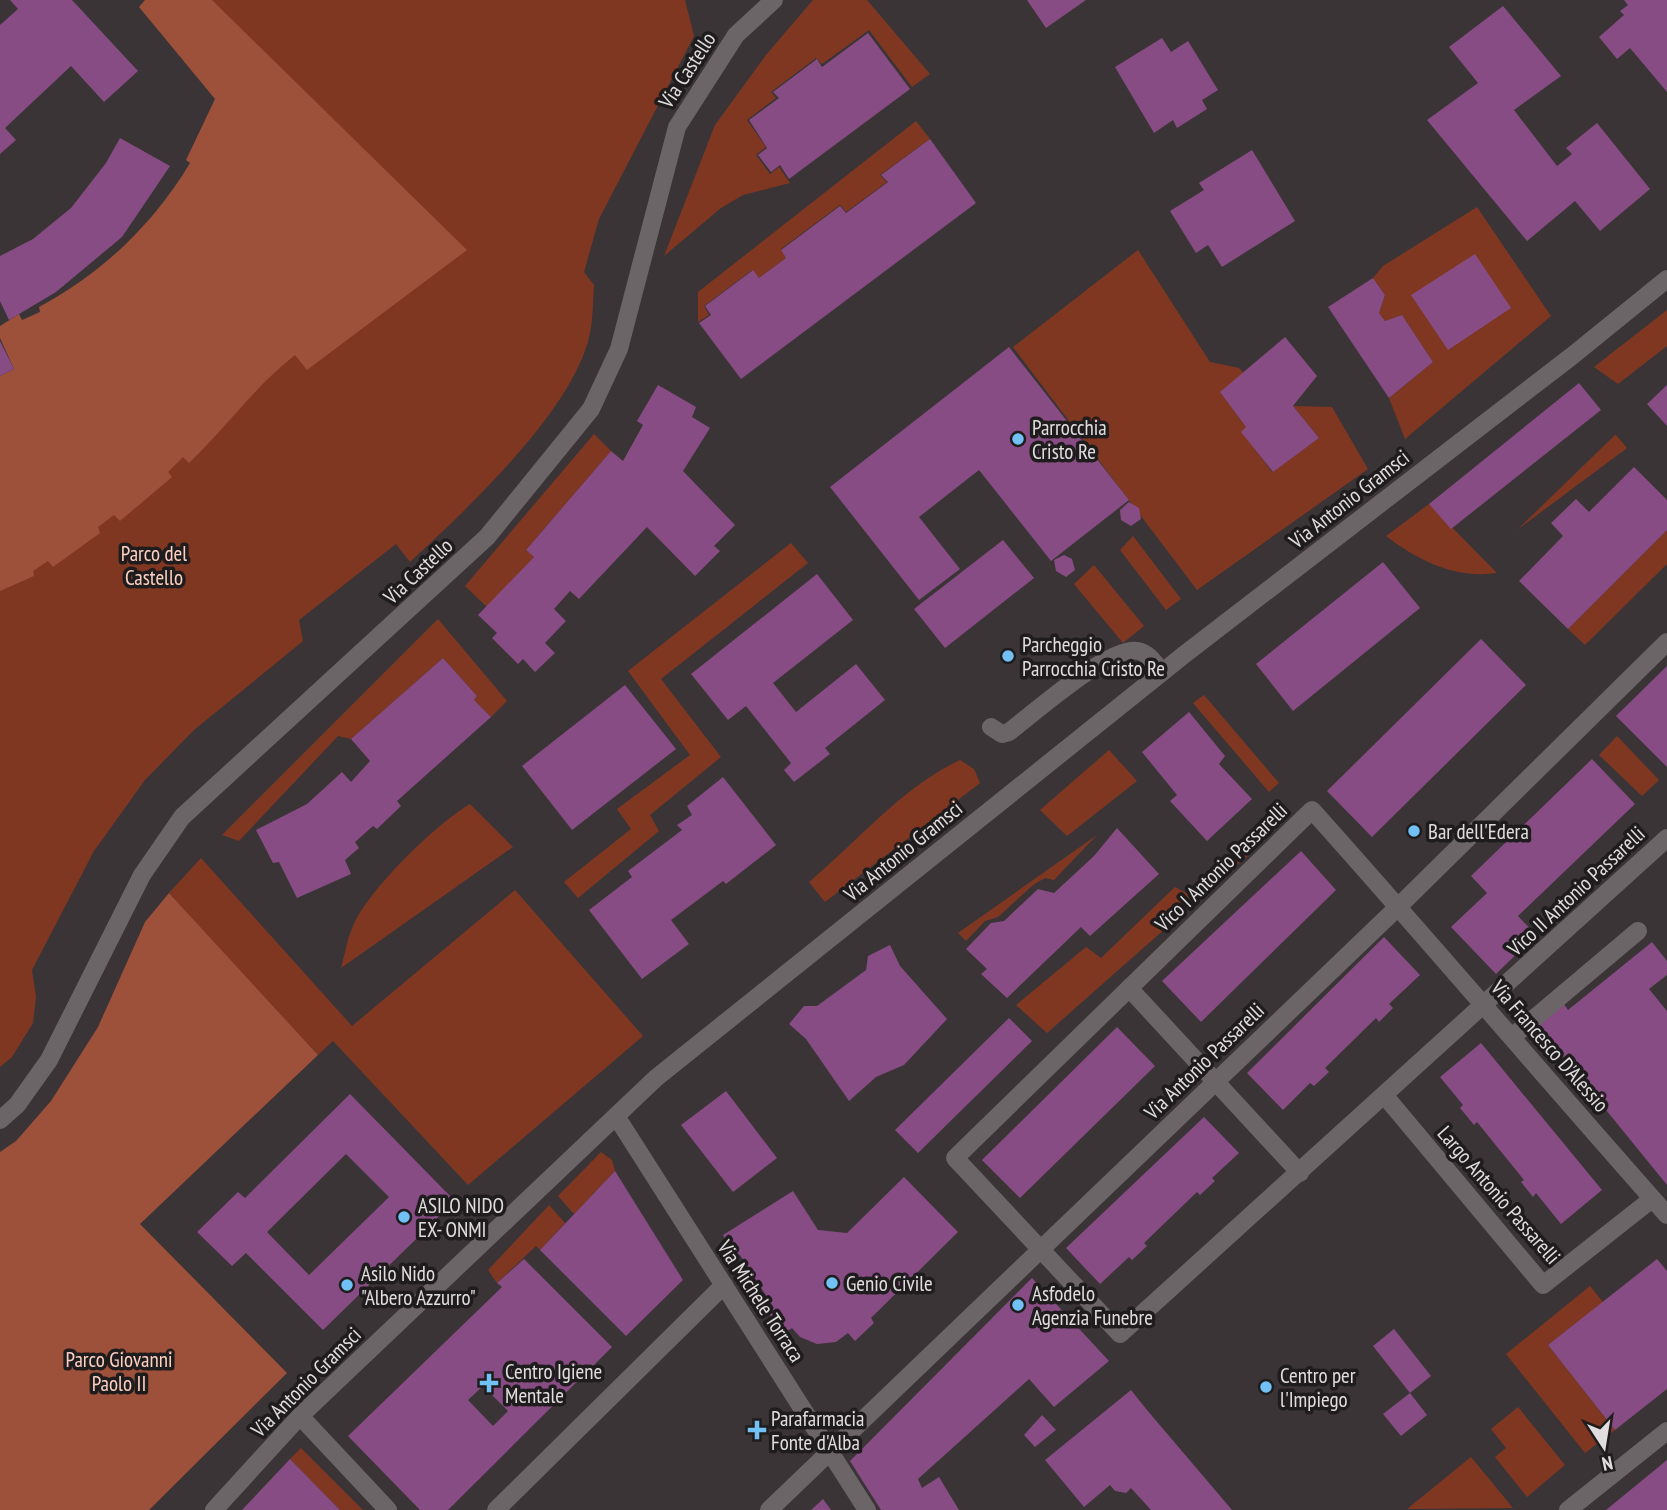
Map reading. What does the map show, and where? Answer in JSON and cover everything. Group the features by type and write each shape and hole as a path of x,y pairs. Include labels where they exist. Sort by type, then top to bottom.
{"street":[{"name":"Via Castello","path":"0,1120 17,1105 49,1060 142,875 182,817 487,537 591,409 619,349 677,127 736,35 774,0"},
{"name":"Via Antonio Gramsci","path":"214,1510 300,1416 656,1078 1162,673 1572,356 1667,279"},
{"name":"Via Antonio Passarelli","path":"769,1510 1399,906 1667,642"},
{"path":"991,727 1002,734 1009,732 1110,656 1137,651 1148,655 1162,673"},
{"name":"Vico I Antonio Passarelli","path":"1041,1249 955,1158 1312,810 1399,906"},
{"name":"Vico II Antonio Passarelli","path":"1485,1006 1667,838"},
{"name":"Via Francesco D'Alessio","path":"1399,906 1667,1215"},
{"path":"1512,1037 1638,931"},
{"path":"1129,988 1300,1173"},
{"path":"1041,1249 1120,1334 1485,1006"},
{"name":"Largo Antonio Passarelli","path":"1385,1096 1543,1285 1652,1199"},
{"name":"Via Michele Torraca","path":"616,1116 867,1510"},
{"path":"496,1510 723,1284"},
{"path":"300,1416 388,1510"},
{"path":"1568,1510 1667,1431"}],"green space":[{"path":"145,0 212,0 467,250 307,370 295,355 266,381 189,463 183,457 168,472 172,477 120,521 114,515 98,527 100,533 53,567 48,561 33,571 34,576 0,591 0,376 14,369 0,338 0,326 19,314 22,320 40,312 39,307 105,263 143,227 190,163 186,160 215,99 139,7"},
{"name":"Parco del Castello","path":"210,0 685,0 694,36 599,219 584,272 594,285 590,333 580,363 563,394 541,425 488,487 410,562 396,544 299,620 303,641 194,730 145,780 94,851 32,970 36,997 33,1023 12,1057 0,1067 0,458 291,282"},
{"path":"813,0 867,0 930,74 912,87 869,30 822,64 816,58 771,92 776,98 747,120 766,147 756,155 770,174 779,167 790,183 743,195 721,208 664,256 715,125 766,55"},
{"path":"916,121 930,139 880,175 887,182 846,212 840,205 781,249 786,258 759,278 752,270 704,306 709,315 698,322 698,292"},
{"path":"1477,207 1551,316 1405,439 1389,398 1433,362 1402,315 1385,321 1379,313 1385,295 1373,278 1383,266"},
{"path":"1138,250 1210,362 1239,368 1245,374 1221,393 1246,427 1242,432 1272,472 1319,438 1293,406 1332,407 1368,469 1197,590 1013,347"},
{"path":"1667,310 1667,346 1618,384 1594,367"},
{"path":"594,434 611,451 526,550 534,557 487,607 465,586"},
{"path":"1615,435 1627,448 1517,530"},
{"path":"1429,504 1497,573 1452,571 1411,553 1386,536"},
{"path":"1667,530 1667,564 1585,645 1568,629"},
{"path":"1133,536 1181,599 1166,610 1120,550"},
{"path":"791,543 808,563 661,679 721,757 650,815 659,831 578,898 564,882 631,829 617,809 690,755 628,671"},
{"path":"1094,565 1144,626 1123,643 1074,584"},
{"path":"438,619 507,701 491,717 474,700 477,696 443,658 351,739 338,736 239,841 222,835"},
{"path":"1204,695 1279,783 1269,792 1193,703"},
{"path":"1617,736 1659,780 1642,796 1599,755"},
{"path":"1109,750 1137,781 1067,836 1040,810"},
{"path":"960,760 974,769 980,783 825,902 809,882 899,800 939,771"},
{"path":"470,804 513,847 341,968 353,926 373,894 422,842"},
{"path":"1097,835 1054,880 1045,878 1033,885 998,917 985,921 966,941 958,933"},
{"path":"1247,843 1252,852 1047,1033 1016,1005 1086,947 1101,958 1175,887 1186,893"},
{"path":"201,858 352,1026 515,890 643,1036 468,1185 333,1041 318,1055 169,893"},
{"name":"Parco Giovanni Paolo II","path":"169,893 318,1055 140,1224 287,1373 149,1510 0,1510 0,1152 16,1141 51,1101 98,1027 145,922"},
{"path":"601,1152 612,1160 615,1171 574,1214 558,1196"},
{"path":"549,1205 565,1223 540,1250 536,1246 497,1283 488,1270"},
{"path":"1590,1286 1603,1302 1548,1345 1615,1430 1585,1453 1506,1354"},
{"path":"1518,1407 1565,1465 1527,1497 1495,1457 1506,1448 1491,1429"},
{"path":"301,1448 363,1510 340,1510 290,1459"},
{"path":"1471,1457 1513,1508 1407,1509"}],"building":[{"path":"10,0 72,0 138,71 104,102 71,66 5,128 16,140 0,154 0,25 18,9"},
{"path":"1027,0 1086,0 1046,28"},
{"path":"1624,0 1667,0 1667,92 1630,48 1617,59 1599,37 1624,15 1620,11 1628,5"},
{"path":"1503,6 1561,76 1514,110 1557,166 1572,154 1566,148 1597,123 1650,189 1600,231 1575,201 1527,241 1427,120 1478,83 1449,47"},
{"path":"868,33 910,89 789,179 780,165 771,172 758,155 767,148 749,120 779,98 773,92 817,59 822,67"},
{"path":"1162,38 1171,52 1188,41 1218,90 1202,100 1207,109 1177,128 1173,120 1154,133 1115,67"},
{"path":"120,138 170,166 122,237 56,292 9,320 0,301 0,256 33,239 71,208 106,163"},
{"path":"930,139 976,203 741,379 699,323 711,315 705,306 753,270 759,278 786,258 781,250 840,206 846,213 888,182 881,175"},
{"path":"1252,150 1295,221 1222,267 1208,245 1196,253 1170,211 1204,190 1199,183"},
{"path":"1475,254 1511,308 1448,350 1411,295"},
{"path":"1373,278 1385,295 1379,313 1385,321 1402,315 1433,362 1389,398 1328,307"},
{"path":"1285,337 1317,376 1293,406 1319,438 1273,472 1241,432 1246,427 1220,392"},
{"path":"0,341 14,369 0,376"},
{"path":"1009,347 1129,500 1051,561 979,470 919,517 960,569 919,600 830,487"},
{"path":"1579,383 1601,410 1451,529 1429,504"},
{"path":"658,385 696,407 692,417 710,428 683,471 735,525 714,546 720,551 695,576 647,527 579,599 570,591 554,609 566,621 545,643 555,653 535,672 523,659 518,664 492,638 497,633 478,615 534,557 526,550 611,451 623,461 643,425 637,421"},
{"path":"1667,385 1667,426 1647,404"},
{"path":"1634,467 1667,500 1667,530 1568,629 1519,581 1563,536 1551,523 1576,499 1589,512"},
{"path":"1129,502 1139,508 1141,519 1131,526 1121,520 1120,510"},
{"path":"1003,540 1034,578 945,648 914,609"},
{"path":"1064,555 1072,559 1075,570 1066,577 1056,571 1054,560"},
{"path":"1383,562 1420,608 1293,711 1256,664"},
{"path":"817,574 853,620 773,683 796,712 856,664 885,700 825,748 830,754 794,782 784,770 791,763 746,706 728,720 691,674"},
{"path":"1481,639 1526,685 1372,837 1327,791"},
{"path":"443,658 477,696 474,700 491,717 397,801 401,806 377,829 373,826 355,842 359,848 345,860 351,874 297,898 279,862 273,863 256,830 307,804 342,772 351,782 370,761 351,739"},
{"path":"1667,666 1667,767 1616,716"},
{"path":"625,685 676,749 572,830 522,766"},
{"path":"1189,712 1225,756 1219,764 1252,799 1207,841 1170,801 1177,795 1142,752"},
{"path":"1592,759 1635,804 1518,916 1536,935 1496,974 1451,927 1487,893 1471,876"},
{"path":"723,777 776,845 726,884 723,881 671,920 689,944 642,979 589,910 632,877 628,871 682,830 677,825 692,815 687,806"},
{"path":"1117,828 1159,874 1090,936 1081,927 1007,998 981,974 987,969 966,949 991,923 1004,921 1038,889 1054,893 1094,856"},
{"path":"1301,851 1336,890 1201,1022 1162,981"},
{"path":"1384,937 1420,975 1389,1004 1393,1008 1379,1022 1376,1018 1325,1068 1329,1072 1314,1086 1310,1083 1283,1110 1247,1073"},
{"path":"1652,942 1667,961 1667,975 1649,989 1667,1011 1667,1185 1537,1025 1564,1004 1568,1010"},
{"path":"890,945 900,966 947,1019 904,1065 876,1077 849,1101 806,1039 789,1024 804,1006 817,1006 866,970 868,956"},
{"path":"1009,1018 1032,1041 918,1153 895,1130"},
{"path":"1117,1027 1155,1066 1020,1198 982,1160"},
{"path":"1481,1043 1602,1190 1561,1224 1536,1193 1533,1197 1521,1182 1524,1180 1477,1122 1474,1125 1460,1108 1463,1105 1440,1077"},
{"path":"726,1091 777,1158 733,1192 681,1125"},
{"name":"ASILO NIDO EX- ONMI","path":"350,1094 455,1201 323,1330 246,1253 232,1266 197,1232 238,1192 245,1198","holes":["346,1154 389,1197 309,1275 267,1232"]},
{"path":"1204,1117 1239,1153 1212,1178 1215,1181 1200,1195 1197,1192 1144,1243 1147,1246 1132,1260 1129,1257 1100,1284 1066,1248"},
{"path":"615,1171 683,1280 626,1336 540,1250"},
{"name":"Genio Civile","path":"904,1177 958,1232 871,1318 874,1323 855,1341 848,1333 836,1342 817,1344 800,1337 792,1328 783,1334 768,1312 774,1308 740,1255 735,1258 723,1235 793,1191 818,1230 847,1233"},
{"name":"Centro Igiene Mentale","path":"524,1259 612,1347 448,1510 420,1510 348,1436 502,1287 497,1283","holes":["483,1386 508,1411 493,1426 468,1400"]},
{"path":"1657,1259 1667,1271 1667,1389 1615,1430 1548,1345"},
{"path":"1032,1278 1109,1361 1054,1407 1029,1379 918,1479 922,1488 939,1477 959,1510 881,1510 850,1461"},
{"path":"1394,1329 1431,1376 1410,1393 1373,1346"},
{"path":"1131,1390 1232,1510 1151,1510 1131,1488 1126,1493 1115,1491 1110,1485 1084,1507 1045,1460"},
{"path":"1410,1393 1427,1415 1401,1436 1383,1414"},
{"path":"1042,1415 1056,1430 1035,1447 1024,1435"},
{"path":"290,1459 340,1510 242,1510"},
{"path":"1667,1460 1667,1510 1606,1510"},
{"path":"823,1499 831,1510 811,1510"}],"place":[{"name":"Parrocchia Cristo Re","path":"1018,439"},
{"name":"Parcheggio Parrocchia Cristo Re","path":"1008,656"},
{"name":"Bar dell'Edera","path":"1414,831"},
{"name":"ASILO NIDO EX- ONMI","path":"404,1217"},
{"name":"Genio Civile","path":"832,1283"},
{"name":"Asilo Nido \"Albero Azzurro\"","path":"347,1285"},
{"name":"Asfodelo Agenzia Funebre","path":"1018,1305"},
{"name":"Centro Igiene Mentale","path":"489,1383"},
{"name":"Centro per l'Impiego","path":"1266,1387"},
{"name":"Parafarmacia Fonte d'Alba","path":"757,1430"}]}
